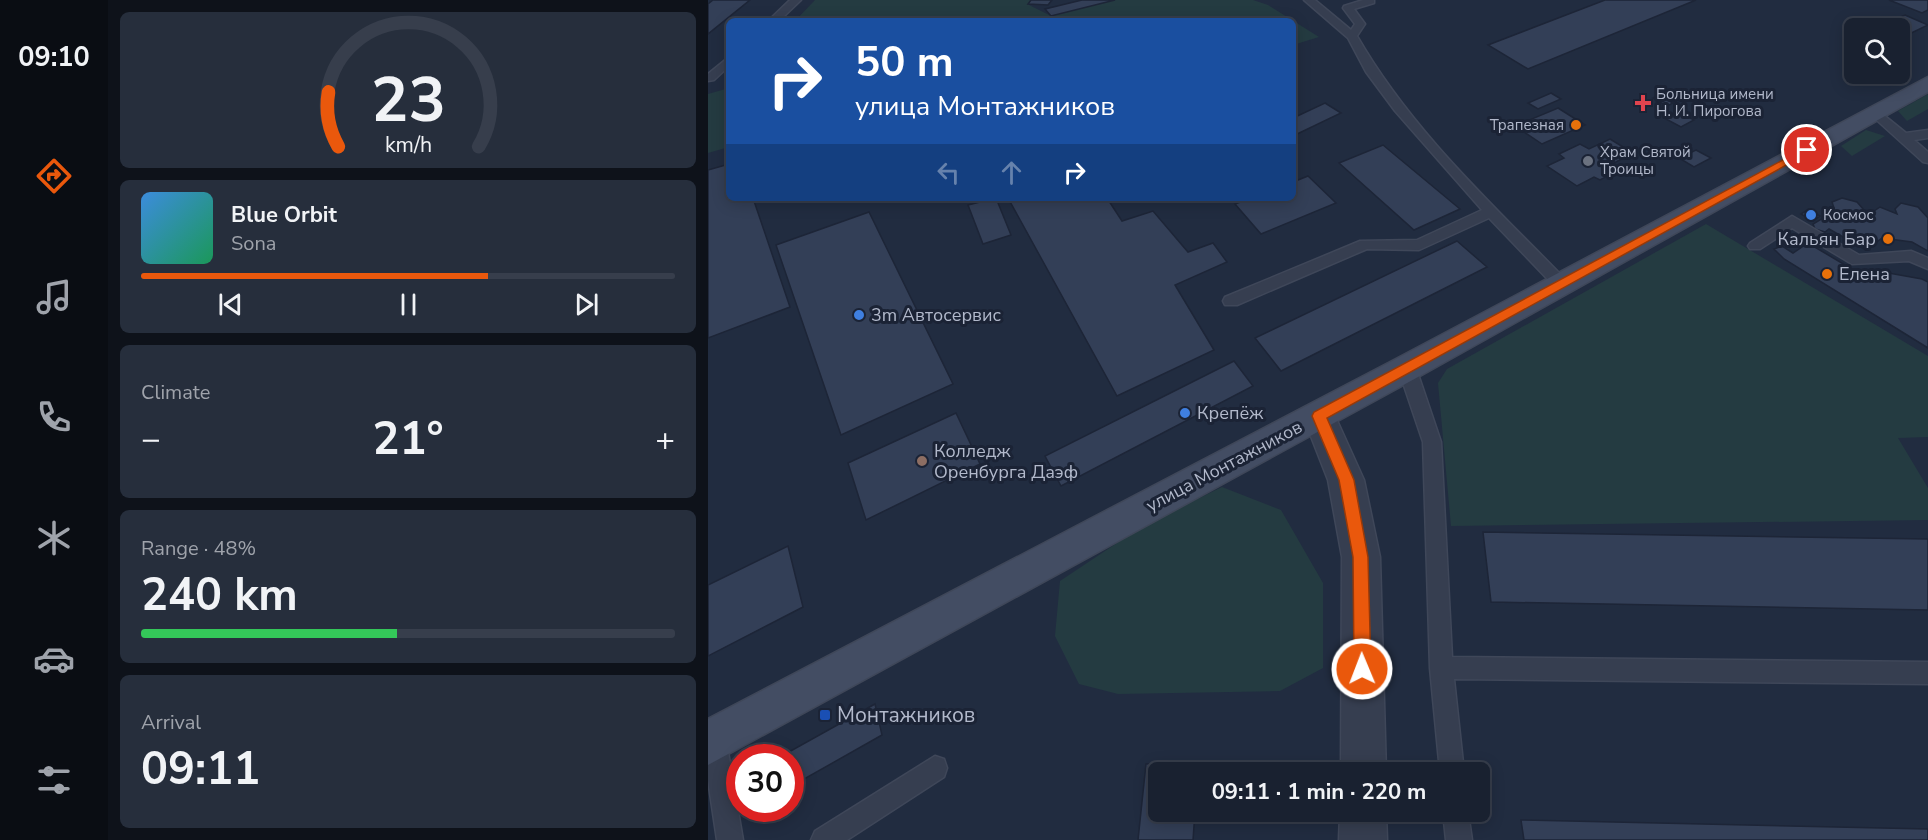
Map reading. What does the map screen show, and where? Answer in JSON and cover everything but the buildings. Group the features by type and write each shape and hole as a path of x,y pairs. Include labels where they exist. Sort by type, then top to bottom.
{"main road":[{"name":"улица Монтажников","path":"711,742 1319,416 1928,83"}],"street":[{"path":"1319,416 1346,480 1361,557 1364,762"},
{"path":"1363,840 1364,822"}],"lane":[{"path":"775,18 796,0"},
{"path":"1309,0 1352,36 1372,72 1390,97 1454,172 1561,284"},
{"path":"1339,0 1360,24 1352,36"},
{"path":"1348,8 1370,2"},
{"path":"710,78 726,63"},
{"path":"1875,112 1905,136 1928,159"},
{"path":"1905,136 1928,134"},
{"path":"1231,301 1365,244 1419,244 1492,211"},
{"path":"1755,246 1792,221 1857,260 1911,256 1928,264"},
{"path":"1407,368 1432,442 1441,668 1451,762"},
{"path":"1441,668 1928,673"},
{"path":"711,742 730,840"},
{"path":"824,840 935,768"},
{"path":"1457,822 1459,840"}],"green space":[{"path":"815,0 1031,0 1029,5 1051,16 1115,0 1253,0 1268,5 1289,18 798,18"},
{"path":"1296,23 1319,37 1296,44"},
{"path":"726,89 726,148 708,153 708,94"},
{"path":"1928,94 1928,109 1907,121 1898,111"},
{"path":"1866,130 1885,136 1852,156 1841,146"},
{"path":"1706,224 1928,356 1928,437 1898,438 1928,488 1928,520 1451,526 1438,383 1447,369"},
{"path":"1222,487 1281,510 1323,583 1323,668 1280,691 1118,694 1079,684 1055,636 1060,581 1144,525"}],"place":[{"name":"Больница имени Н. И. Пирогова","path":"1643,103"},
{"name":"Трапезная","path":"1576,125"},
{"name":"Храм Святой Троицы","path":"1588,161"},
{"name":"Космос","path":"1811,215"},
{"name":"Кальян Бар","path":"1888,239"},
{"name":"Елена","path":"1827,274"},
{"name":"3m Автосервис","path":"859,315"},
{"name":"Крепёж","path":"1185,413"},
{"name":"Колледж Оренбурга Даэф","path":"922,461"},
{"name":"Монтажников","path":"825,715"}],"route":[{"path":"1362,669 1361,557 1346,480 1319,416 1807,150"}]}
